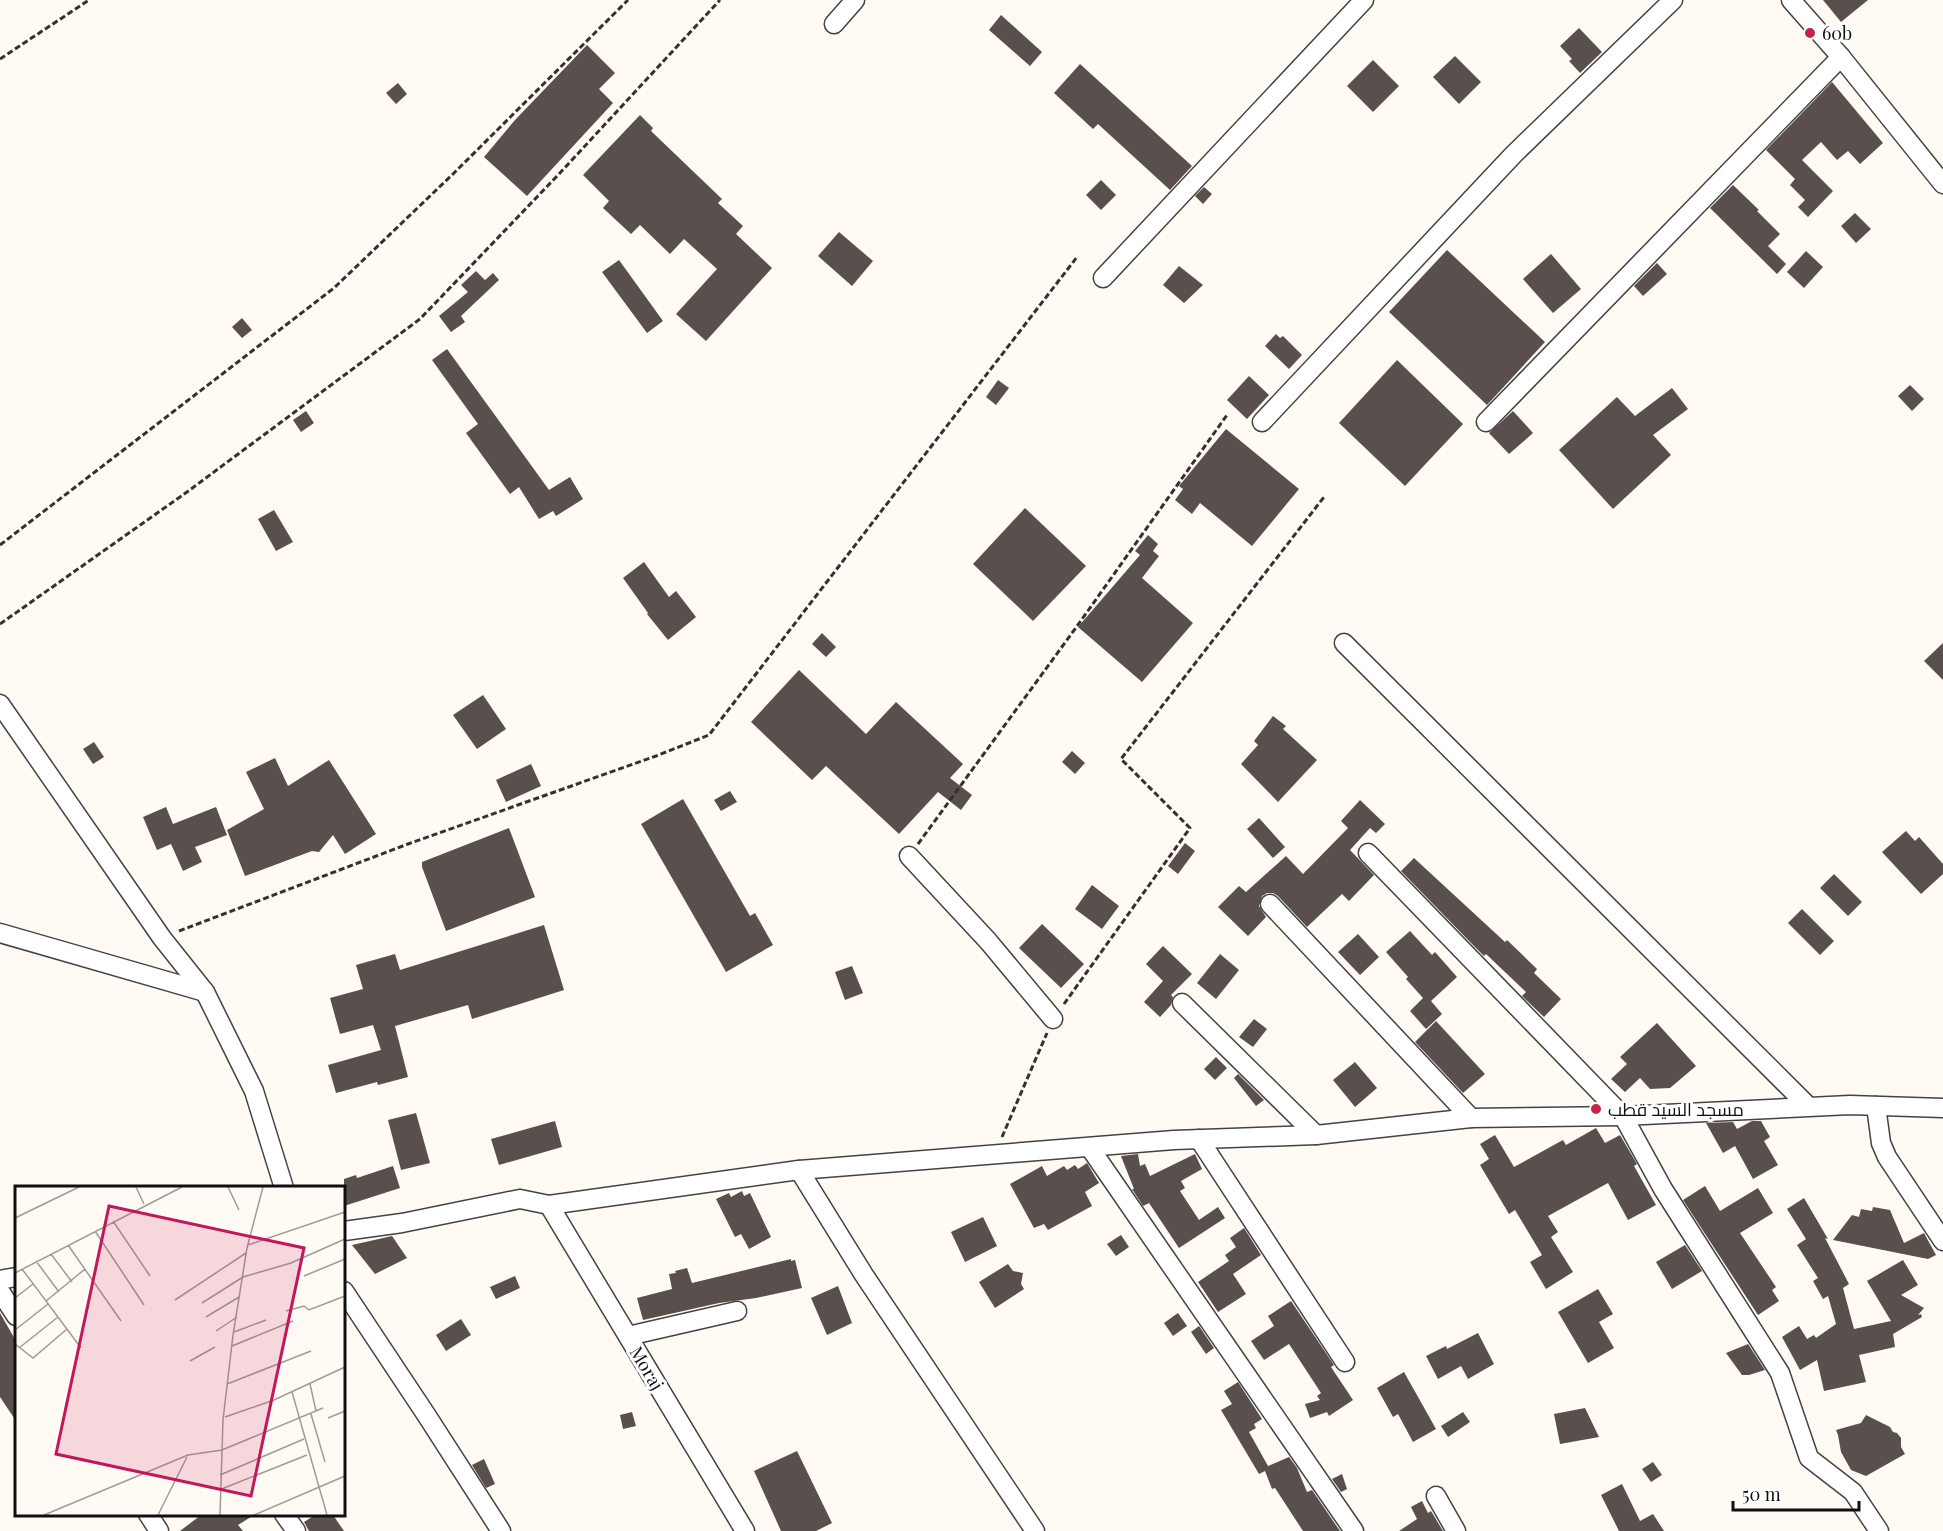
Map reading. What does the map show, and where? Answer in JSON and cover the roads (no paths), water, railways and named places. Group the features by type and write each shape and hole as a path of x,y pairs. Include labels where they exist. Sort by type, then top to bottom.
{"street":[{"path":"834,24 855,0"},
{"path":"1103,278 1364,0"},
{"path":"1262,422 1514,154 1673,0"},
{"path":"1791,0 1841,57 1943,184"},
{"path":"1486,422 1841,57"},
{"path":"1344,643 1808,1106"},
{"path":"0,704 162,938 205,992 254,1090 283,1186"},
{"path":"1368,853 1623,1116 1663,1189 1780,1373 1809,1458 1853,1492 1879,1531"},
{"path":"909,856 988,941 1053,1019"},
{"path":"1270,904 1471,1118"},
{"path":"0,933 205,992"},
{"path":"1182,1003 1316,1135"},
{"path":"345,1231 402,1223 520,1199 549,1205 799,1170 1199,1139 1316,1135 1471,1118 1623,1116 1808,1106 1943,1108"},
{"path":"1876,1106 1881,1143 1887,1157 1943,1241"},
{"path":"1199,1139 1345,1362"},
{"path":"1090,1148 1354,1531"},
{"path":"799,1170 864,1275 1035,1531"},
{"name":"Moraj","path":"549,1205 745,1531"},
{"path":"0,1280 15,1277"},
{"path":"0,1291 15,1314"},
{"path":"345,1292 501,1531"},
{"path":"628,1336 737,1311"},
{"path":"1436,1496 1456,1531"},
{"path":"149,1516 159,1531"},
{"path":"285,1516 296,1531"}],"place":[{"name":"60b","path":"1810,33"},
{"name":"مسجد السيد قطب","path":"1596,1109"}]}
